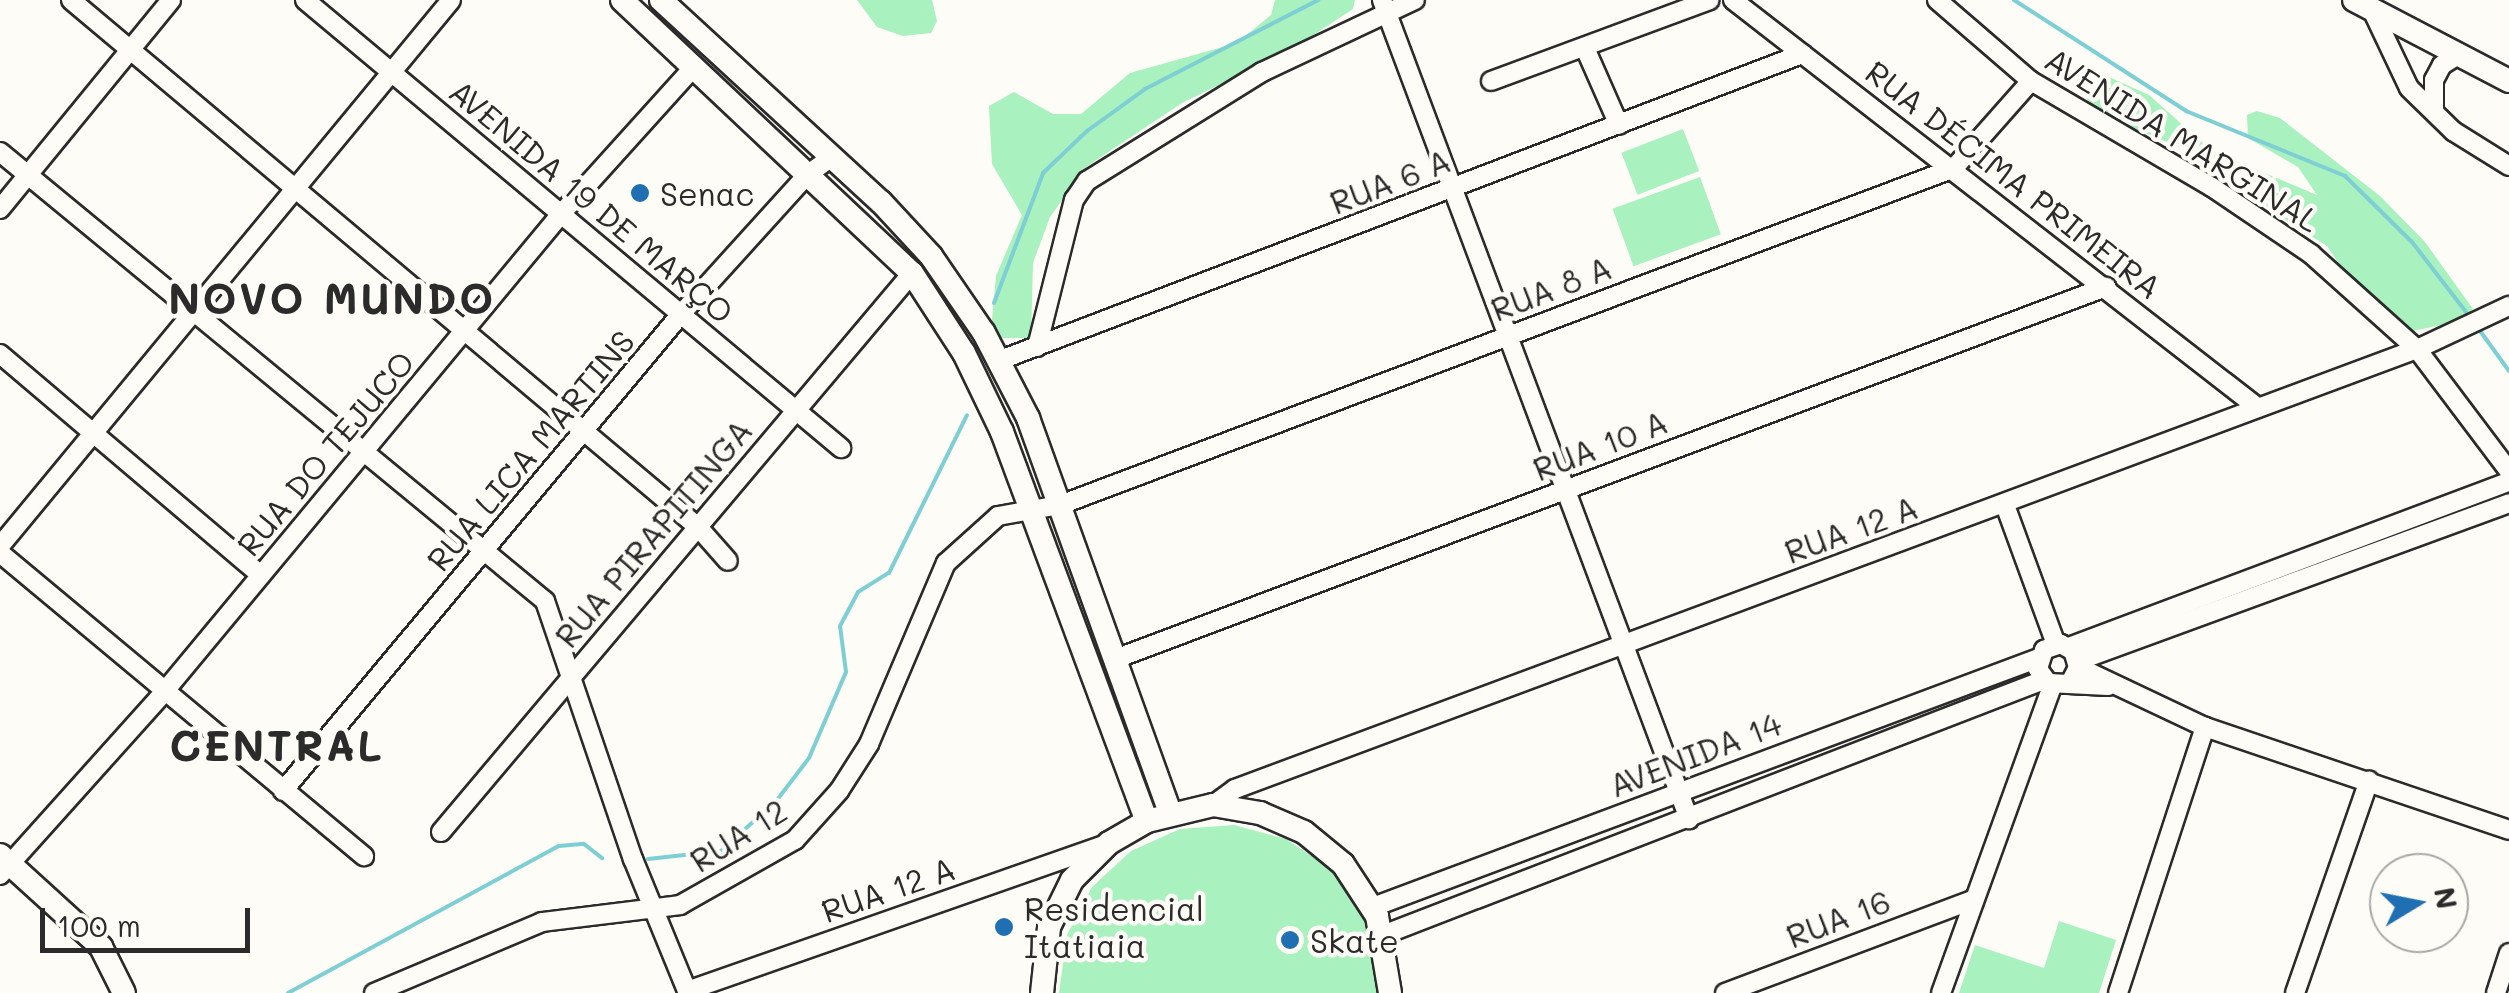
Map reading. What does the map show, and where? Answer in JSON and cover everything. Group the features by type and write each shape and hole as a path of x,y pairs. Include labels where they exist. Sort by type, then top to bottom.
{"main road":[{"path":"622,0 912,273 964,353 1032,510 1147,822"},
{"path":"661,0 832,157 932,256 998,361 1060,505 1170,812"},
{"path":"2363,5 2509,81"},
{"path":"1042,993 1049,926 1072,880 1108,843 1147,822 1170,812 1213,805 1260,813 1304,832 1344,864 1372,907 1384,935 1390,993"},
{"path":"3,865 101,947 124,993"}],"street":[{"path":"71,0 698,528 728,561"},
{"path":"0,209 170,0"},
{"name":"AVENIDA 19 DE MARÇO","path":"304,0 841,448"},
{"path":"364,856 164,692 0,550 295,191 389,70 451,0"},
{"path":"1037,346 1074,200 1087,180 1262,72 1386,6 1415,0"},
{"path":"1491,81 1710,0"},
{"name":"RUA DÉCIMA PRIMEIRA","path":"1733,0 1954,168 2257,408"},
{"name":"AVENIDA MARGINAL","path":"1936,0 2031,81 2212,187 2311,254 2417,349 2509,471"},
{"path":"2363,5 2409,88 2509,166"},
{"path":"1386,6 1563,491 1689,819"},
{"path":"1585,48 1619,125"},
{"name":"RUA 6 A","path":"998,361 1802,54"},
{"path":"2434,111 2434,80 2442,64 2458,56"},
{"name":"RUA DO TEJUCO","path":"3,865 164,692 561,214 694,67"},
{"name":"RUA 8 A","path":"1032,510 1060,505 1954,168 2031,81"},
{"path":"0,152 545,601 633,859 660,912 688,992"},
{"name":"RUA LICA MARTINS","path":"283,790 681,314 808,176 832,157"},
{"name":"RUA PIRAPITINGA","path":"442,832 912,273"},
{"name":"RUA 10 A","path":"1114,659 2106,287"},
{"name":"RUA 12 A","path":"1213,805 1235,790 2417,349 2509,306"},
{"path":"0,354 261,576"},
{"name":"AVENIDA 14","path":"1384,935 1689,819 2509,482"},
{"name":"AVENIDA 14","path":"1372,907 2039,658 2064,666 2509,503"},
{"path":"1941,993 1972,900 2064,666 2005,505"},
{"name":"RUA 12","path":"374,993 542,922 660,912 748,871 816,820 869,744 946,563 981,526 1032,510"},
{"path":"2064,666 2123,688 2205,727 2509,830"},
{"path":"2118,993 2205,727"},
{"path":"2295,993 2369,782"},
{"name":"RUA 12 A","path":"688,992 1108,843"},
{"name":"RUA 16","path":"1725,993 1972,900"},
{"path":"2496,993 2509,954"}],"green space":[{"path":"857,0 932,0 937,21 931,33 903,36 877,27"},
{"path":"1275,0 1355,0 1353,9 1292,49 1182,103 1086,167 1050,217 1033,263 1031,338 1002,338 991,330 996,276 1022,215 992,164 989,106 1014,92 1053,114 1081,114 1130,73 1237,43 1271,15"},
{"path":"2109,77 2149,95 2212,151 2317,195 2298,167 2248,138 2247,115 2257,111 2280,118 2380,196 2425,242 2473,309 2457,322 2407,332 2363,300 2327,246 2270,210 2255,192 2187,150 2099,115 2085,96 2090,86"},
{"path":"1683,129 1699,171 1638,195 1621,153"},
{"path":"1700,177 1721,234 1633,266 1613,209"},
{"path":"1234,825 1286,839 1331,869 1362,911 1379,960 1379,993 1059,993 1067,935 1092,887 1131,851 1180,829"},
{"path":"2059,921 2116,940 2099,993 1959,993 1975,945 2044,968"}],"waterway":[{"path":"994,303 1043,173 1087,131 1145,89 1318,0"},
{"path":"2014,0 2186,111 2345,176 2412,242 2470,317"},
{"path":"2478,328 2509,371"},
{"path":"648,859 721,851 777,800 809,758 846,672 840,626 858,592 889,573 967,415"},
{"path":"288,993 559,846 584,844 602,858"}],"place":[{"name":"Senac","path":"640,193"},
{"name":"Residencial Itatiaia","path":"1004,927"},
{"name":"Skate","path":"1290,940"}],"district":[{"name":"NOVO MUNDO","path":"332,298"},
{"name":"CENTRAL","path":"277,745"}]}
